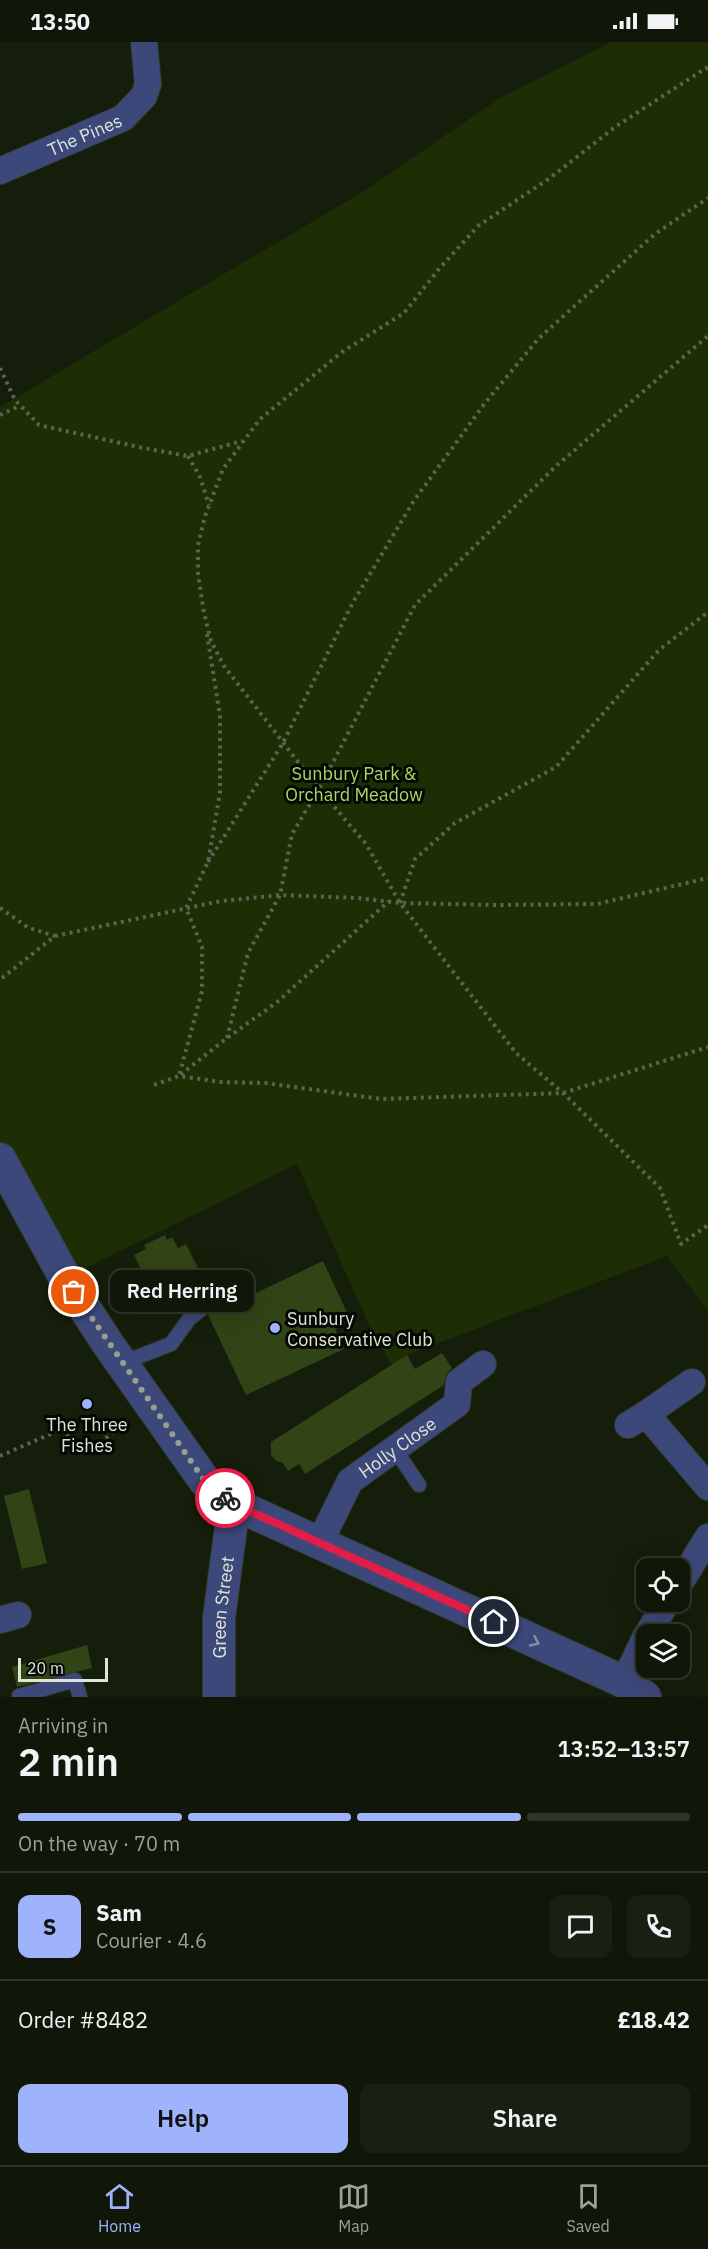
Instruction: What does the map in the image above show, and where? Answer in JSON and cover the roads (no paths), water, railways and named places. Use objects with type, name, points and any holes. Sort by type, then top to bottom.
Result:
[{"type":"street","name":"The Pines","points":[[0,171],[123,118],[144,96],[148,84],[144,42]]},
{"type":"street","points":[[5,1180],[65,1278],[204,1480],[234,1504],[635,1690]]},
{"type":"street","name":"Holly Close","points":[[320,1542],[350,1481],[457,1404],[459,1382],[483,1364]]},
{"type":"street","points":[[692,1382],[637,1420],[708,1487]]},
{"type":"street","name":"Green Street","points":[[219,1697],[219,1618],[234,1504]]},
{"type":"street","points":[[690,1566],[708,1537]]},
{"type":"lane","points":[[122,1363],[171,1344],[189,1319],[220,1294]]},
{"type":"lane","points":[[394,1448],[419,1485]]},
{"type":"lane","points":[[19,1696],[75,1680],[80,1697]]},
{"type":"place","name":"Red Herring","points":[[74,1292]]},
{"type":"place","name":"Sunbury Conservative Club","points":[[275,1328]]},
{"type":"place","name":"The Three Fishes","points":[[87,1404]]},
{"type":"park label","name":"Sunbury Park & Orchard Meadow","points":[[354,783]]}]
